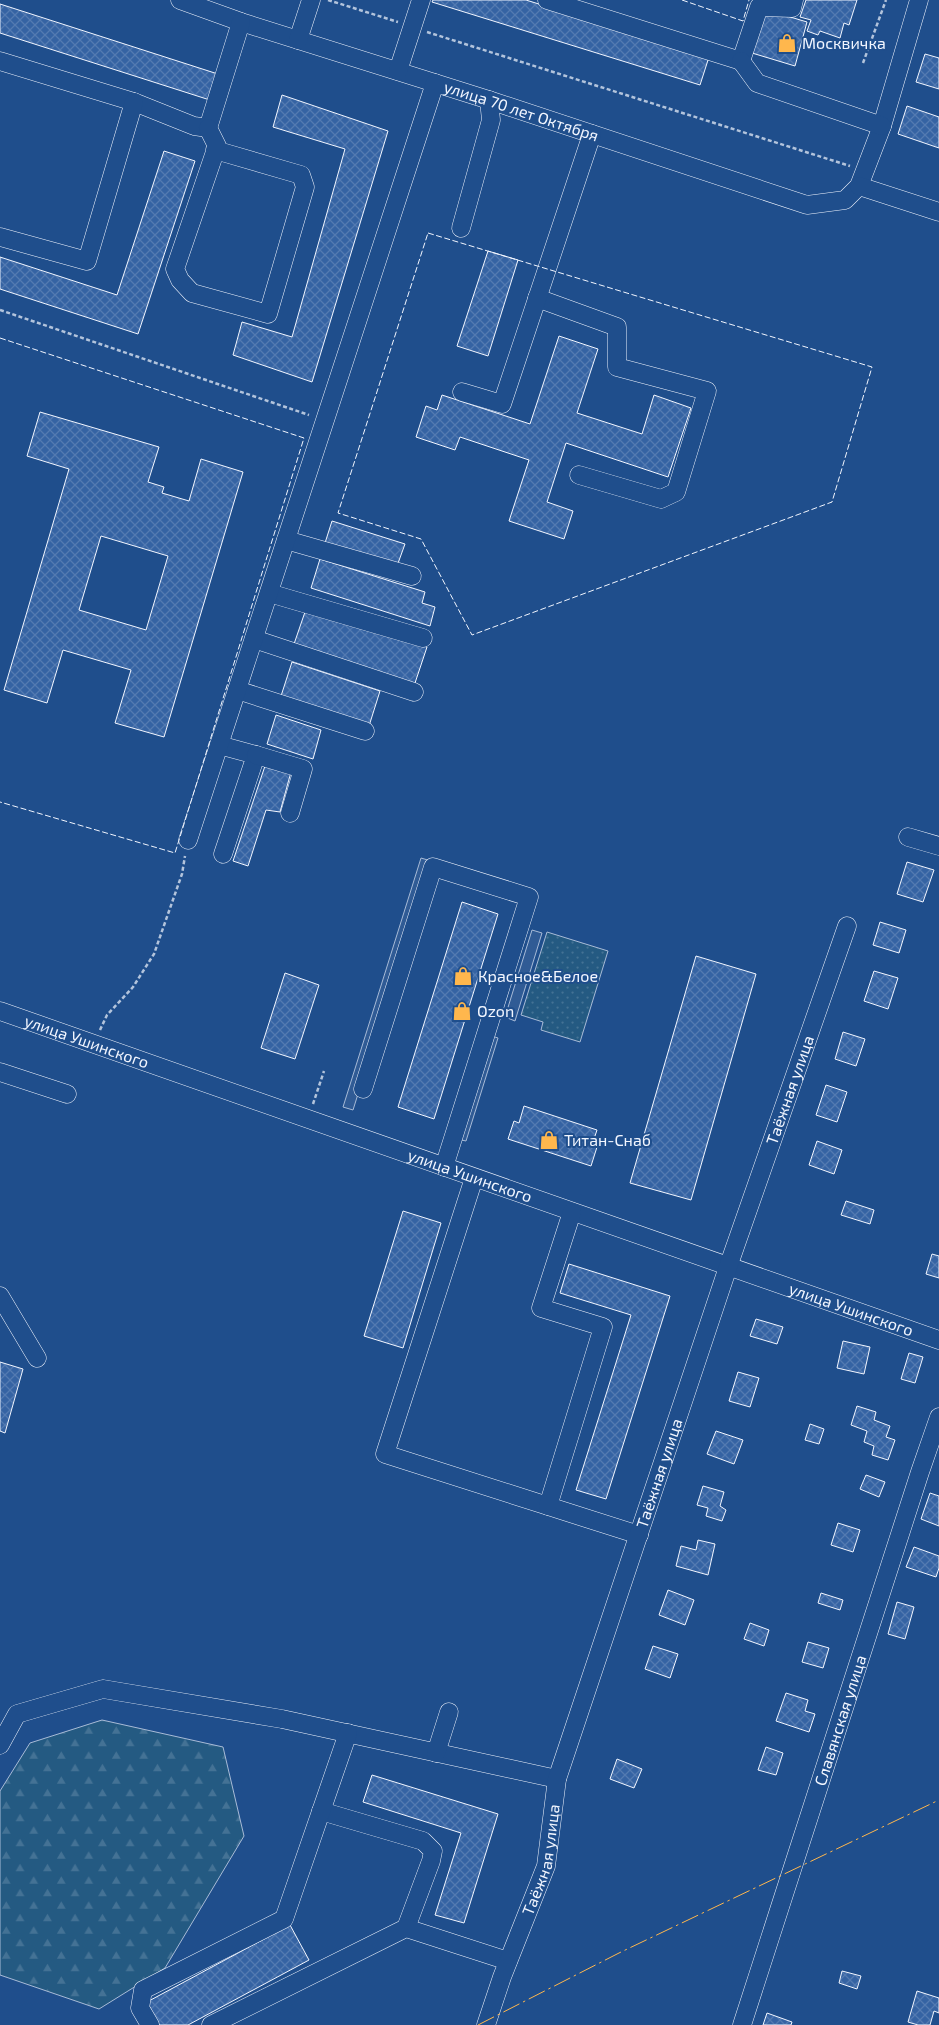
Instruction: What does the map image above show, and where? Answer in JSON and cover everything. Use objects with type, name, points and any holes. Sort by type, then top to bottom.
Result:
[{"type":"street","name":"улица 70 лет Октября","points":[[180,0],[199,3],[241,22],[489,100],[806,205],[845,200],[861,178]]},
{"type":"street","points":[[298,40],[312,0]]},
{"type":"street","points":[[398,71],[421,0]]},
{"type":"street","points":[[547,0],[741,61],[757,83],[882,126]]},
{"type":"street","points":[[741,61],[760,7],[765,4],[792,8],[794,0]]},
{"type":"street","points":[[919,0],[882,126],[861,178],[939,212]]},
{"type":"street","points":[[215,150],[300,175],[304,188],[268,314],[192,293],[180,280],[175,269],[215,150],[217,146],[208,128],[241,22]]},
{"type":"street","points":[[0,61],[134,102],[194,126],[208,128]]},
{"type":"street","points":[[188,840],[435,83]]},
{"type":"street","points":[[460,228],[491,120],[489,100]]},
{"type":"street","points":[[0,236],[87,261],[134,102]]},
{"type":"street","points":[[462,392],[502,404],[592,134]]},
{"type":"street","points":[[538,298],[617,327],[617,367],[707,391],[676,492],[661,500],[579,475]]},
{"type":"street","points":[[286,540],[412,576]]},
{"type":"street","points":[[269,594],[423,638]]},
{"type":"street","points":[[254,639],[414,692]]},
{"type":"street","points":[[237,690],[366,731]]},
{"type":"street","points":[[219,745],[303,769],[290,813]]},
{"type":"street","points":[[222,854],[256,756]]},
{"type":"street","points":[[908,837],[939,846]]},
{"type":"street","points":[[363,1089],[433,867],[529,897],[444,1167]]},
{"type":"street","name":"Таёжная улица","points":[[486,2025],[508,1961],[546,1866],[557,1779],[728,1267],[847,926]]},
{"type":"street","name":"улица Ушинского","points":[[0,1011],[939,1340]]},
{"type":"street","points":[[0,1072],[66,1094]]},
{"type":"street","points":[[474,1178],[385,1454],[639,1535]]},
{"type":"street","points":[[548,1506],[603,1327],[542,1308],[572,1212]]},
{"type":"street","points":[[0,1296],[37,1358]]},
{"type":"street","name":"Славянская улица","points":[[742,2025],[939,1417]]},
{"type":"street","points":[[0,1745],[17,1714],[103,1689],[282,1719],[557,1779]]},
{"type":"street","points":[[436,1753],[449,1712]]},
{"type":"street","points":[[150,2025],[140,2008],[143,1990],[284,1919],[348,1733]]},
{"type":"street","points":[[211,2025],[406,1928],[431,1861],[432,1852],[423,1841],[321,1811]]},
{"type":"street","points":[[406,1928],[508,1961]]},
{"type":"path","points":[[328,0],[861,178]]},
{"type":"path","points":[[863,63],[886,0]]},
{"type":"path","points":[[0,310],[325,420]]},
{"type":"path","points":[[94,1045],[107,1015],[133,987],[154,954],[182,874],[188,840]]},
{"type":"path","points":[[308,1119],[324,1071]]},
{"type":"green space","points":[[547,932],[608,951],[580,1042],[541,1030],[543,1022],[521,1015]]},
{"type":"green space","points":[[102,1720],[223,1747],[244,1836],[165,1968],[99,2009],[0,1975],[0,1791],[30,1743]]},
{"type":"shaded area","points":[[421,858],[431,861],[353,1110],[343,1107]]},
{"type":"shaded area","points":[[532,930],[542,933],[515,1021],[505,1017]]},
{"type":"shaded area","points":[[489,1035],[498,1038],[466,1141],[457,1139]]},
{"type":"building","points":[[433,0],[526,0],[709,57],[700,85],[432,2]]},
{"type":"building","points":[[806,0],[857,0],[849,25],[844,23],[840,38],[820,31],[818,35],[807,31],[811,20],[800,17]]},
{"type":"building","points":[[0,4],[221,75],[213,101],[0,33]]},
{"type":"building","points":[[767,10],[807,22],[795,66],[752,53]]},
{"type":"building","points":[[925,54],[939,58],[939,89],[916,82]]},
{"type":"building","points":[[282,95],[388,131],[312,382],[233,355],[242,322],[292,337],[345,149],[273,127]]},
{"type":"building","points":[[907,106],[939,117],[939,148],[898,134]]},
{"type":"building","points":[[164,151],[195,161],[138,334],[0,289],[0,257],[117,295]]},
{"type":"building","points":[[488,251],[518,260],[488,356],[457,346]]},
{"type":"building","points":[[559,336],[598,349],[577,413],[642,434],[654,395],[691,408],[668,477],[566,443],[547,502],[573,511],[564,539],[509,521],[529,460],[460,437],[455,450],[416,437],[426,406],[437,410],[442,395],[530,424]]},
{"type":"building","points":[[40,412],[159,447],[148,482],[164,487],[162,493],[189,501],[201,459],[243,472],[164,737],[115,723],[131,670],[63,650],[47,703],[4,690],[69,469],[27,456]],"holes":[[[101,536],[168,556],[146,630],[79,610]]]},
{"type":"building","points":[[332,521],[405,544],[397,566],[325,543]]},
{"type":"building","points":[[320,559],[425,592],[422,603],[435,607],[430,626],[311,588]]},
{"type":"building","points":[[306,609],[427,647],[414,686],[293,647]]},
{"type":"building","points":[[292,662],[380,691],[369,726],[281,696]]},
{"type":"building","points":[[276,715],[321,730],[313,759],[267,744]]},
{"type":"building","points":[[266,763],[291,772],[280,812],[266,810],[248,866],[233,861]]},
{"type":"building","points":[[907,862],[934,870],[923,902],[897,894]]},
{"type":"building","points":[[462,902],[498,914],[434,1119],[398,1107]]},
{"type":"building","points":[[880,922],[906,930],[899,953],[873,945]]},
{"type":"building","points":[[696,956],[756,974],[691,1200],[630,1183]]},
{"type":"building","points":[[874,971],[898,978],[888,1009],[864,1001]]},
{"type":"building","points":[[285,973],[319,985],[295,1059],[261,1048]]},
{"type":"building","points":[[843,1032],[865,1039],[856,1066],[835,1059]]},
{"type":"building","points":[[826,1085],[847,1092],[837,1122],[816,1115]]},
{"type":"building","points":[[524,1106],[597,1130],[592,1145],[597,1147],[591,1166],[508,1139],[514,1121],[519,1123]]},
{"type":"building","points":[[817,1141],[842,1150],[834,1174],[809,1165]]},
{"type":"building","points":[[846,1201],[874,1210],[870,1224],[841,1215]]},
{"type":"building","points":[[403,1211],[441,1223],[403,1348],[364,1336]]},
{"type":"building","points":[[932,1254],[939,1256],[939,1278],[926,1274]]},
{"type":"building","points":[[569,1264],[670,1296],[606,1499],[576,1490],[631,1315],[560,1293]]},
{"type":"building","points":[[756,1319],[783,1327],[777,1344],[750,1336]]},
{"type":"building","points":[[843,1341],[870,1347],[864,1374],[837,1368]]},
{"type":"building","points":[[909,1353],[923,1357],[915,1383],[901,1379]]},
{"type":"building","points":[[0,1362],[23,1369],[5,1433],[0,1431]]},
{"type":"building","points":[[738,1372],[759,1378],[750,1407],[729,1401]]},
{"type":"building","points":[[857,1406],[876,1412],[874,1420],[890,1426],[886,1437],[895,1440],[888,1460],[872,1455],[874,1446],[864,1442],[867,1431],[851,1425]]},
{"type":"building","points":[[810,1424],[824,1429],[819,1444],[805,1440]]},
{"type":"building","points":[[716,1431],[743,1440],[734,1464],[707,1454]]},
{"type":"building","points":[[866,1475],[885,1482],[879,1497],[860,1489]]},
{"type":"building","points":[[703,1486],[724,1492],[720,1506],[726,1510],[722,1521],[706,1516],[708,1508],[697,1505]]},
{"type":"building","points":[[930,1493],[939,1496],[939,1526],[921,1519]]},
{"type":"building","points":[[838,1523],[860,1530],[853,1552],[831,1545]]},
{"type":"building","points":[[698,1540],[715,1544],[708,1575],[676,1566],[681,1546],[696,1550]]},
{"type":"building","points":[[914,1547],[939,1556],[939,1568],[936,1577],[906,1567]]},
{"type":"building","points":[[668,1590],[694,1600],[685,1625],[659,1615]]},
{"type":"building","points":[[821,1593],[843,1600],[840,1610],[818,1603]]},
{"type":"building","points":[[897,1602],[914,1607],[905,1639],[888,1634]]},
{"type":"building","points":[[750,1623],[769,1630],[764,1646],[744,1639]]},
{"type":"building","points":[[808,1642],[829,1648],[823,1668],[802,1662]]},
{"type":"building","points":[[653,1646],[678,1654],[670,1678],[645,1669]]},
{"type":"building","points":[[786,1693],[808,1700],[805,1711],[815,1714],[809,1732],[776,1721]]},
{"type":"building","points":[[766,1747],[783,1753],[776,1775],[758,1770]]},
{"type":"building","points":[[617,1759],[642,1769],[634,1788],[610,1779]]},
{"type":"building","points":[[372,1775],[498,1814],[464,1923],[435,1915],[461,1833],[363,1802]]},
{"type":"building","points":[[290,1925],[309,1960],[188,2025],[159,2025],[147,2002]]},
{"type":"building","points":[[842,1971],[861,1976],[857,1989],[839,1983]]},
{"type":"building","points":[[917,1991],[939,1998],[939,2013],[934,2011],[930,2025],[918,2025],[908,2022]]},
{"type":"building","points":[[767,2013],[792,2022],[791,2025],[763,2025]]},
{"type":"fence","points":[[682,0],[743,21],[749,0]]},
{"type":"fence","points":[[428,233],[872,367],[832,502],[472,635],[421,539],[338,513],[428,233]]},
{"type":"fence","points":[[0,338],[304,438],[175,853],[0,802]]},
{"type":"power","points":[[478,2025],[619,1953],[939,1800]]},
{"type":"place","name":"Москвичка","points":[[787,43]]},
{"type":"place","name":"Красное&Белое","points":[[463,976]]},
{"type":"place","name":"Ozon","points":[[462,1011]]},
{"type":"place","name":"Титан-Снаб","points":[[549,1140]]}]
